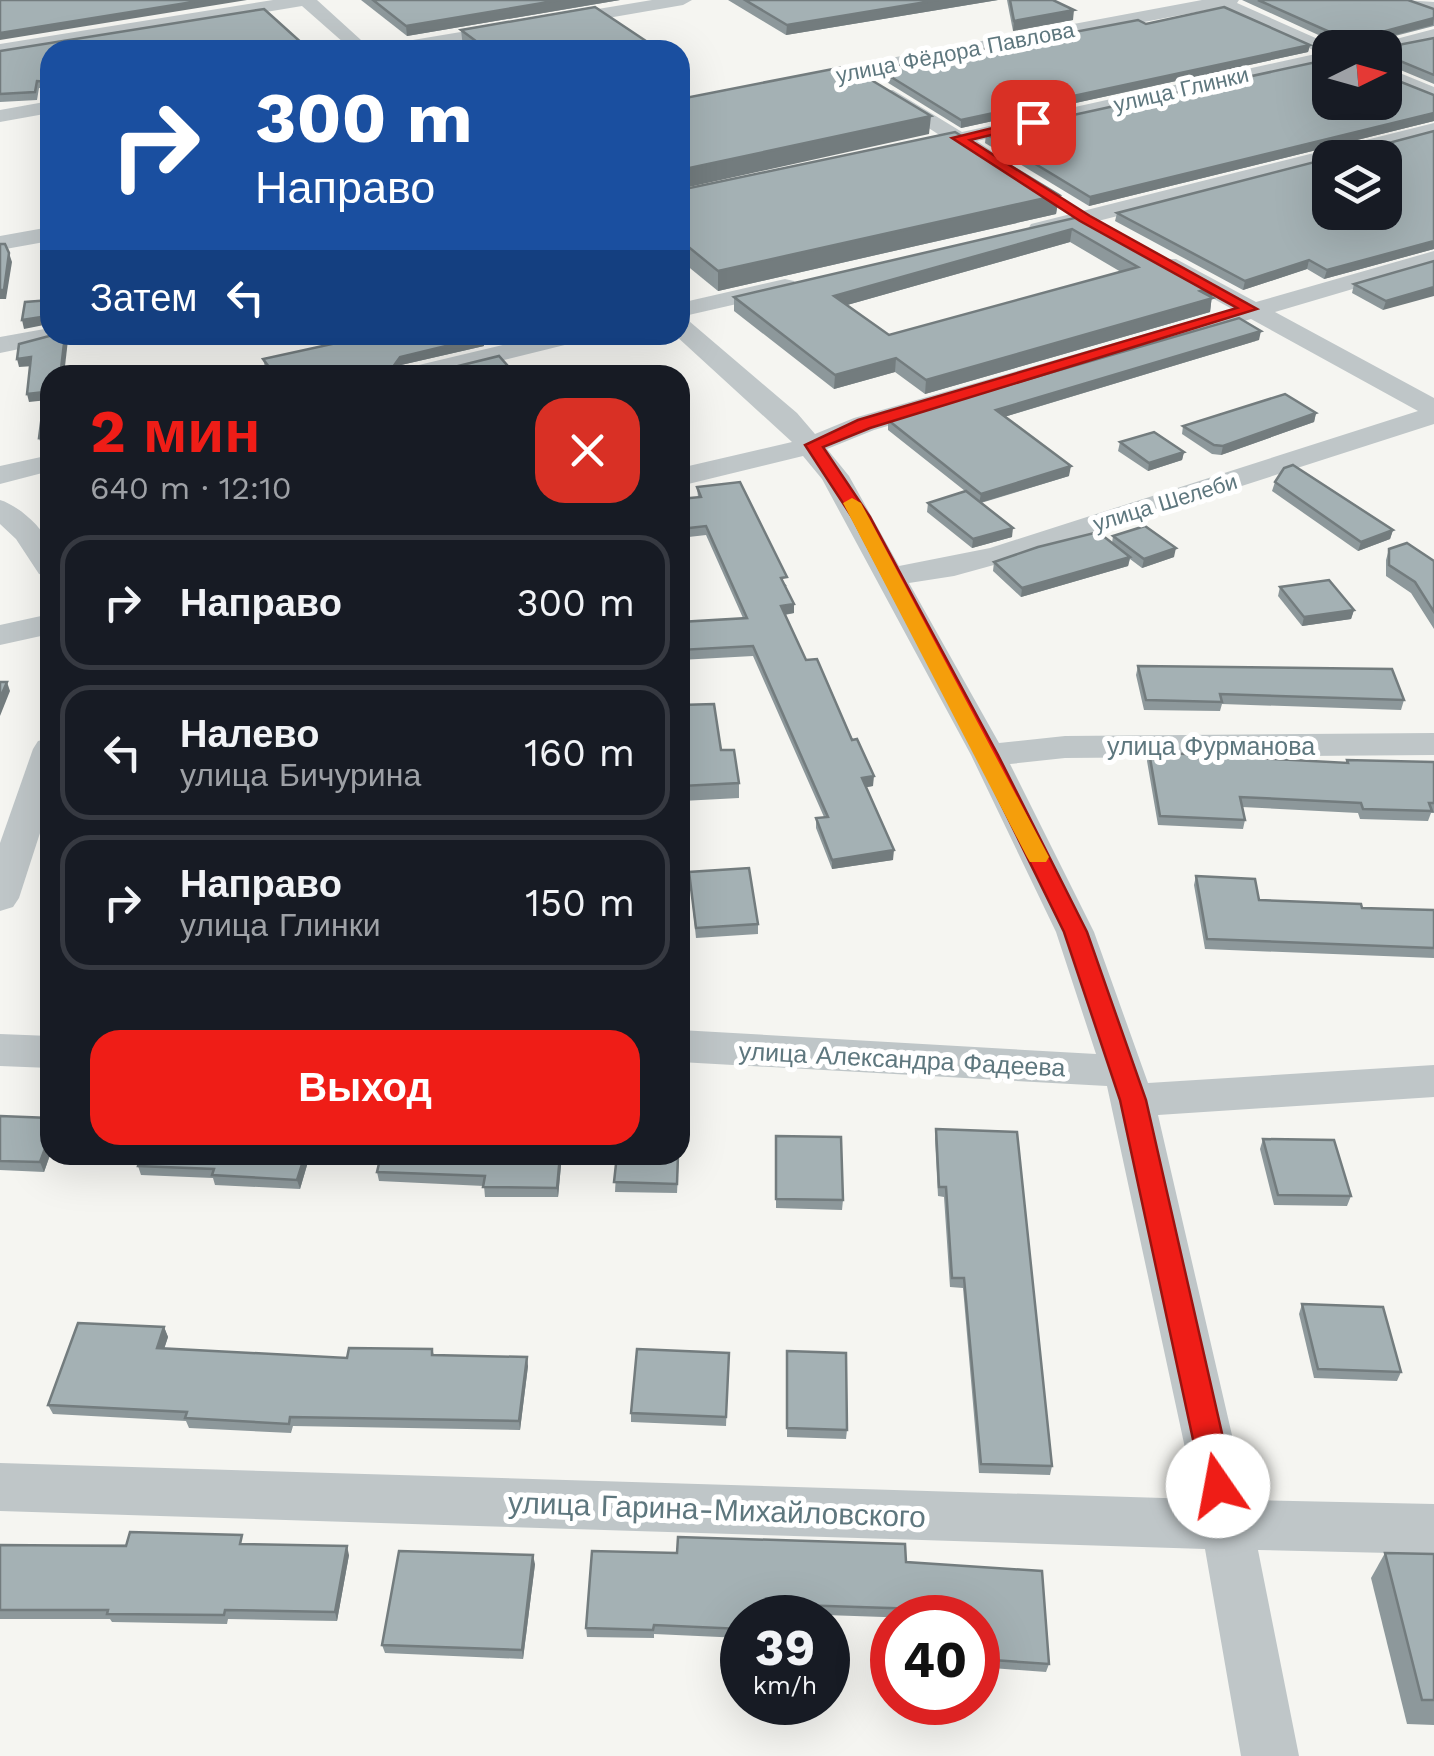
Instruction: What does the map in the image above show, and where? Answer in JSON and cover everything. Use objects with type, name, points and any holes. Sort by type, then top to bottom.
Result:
[{"type":"street","points":[[61,40],[306,0],[352,40]]},
{"type":"street","points":[[448,40],[682,0]]},
{"type":"street","points":[[1413,0],[1434,8]]},
{"type":"street","points":[[1222,1],[1312,44]]},
{"type":"street","name":"улица Фёдора Павлова","points":[[793,82],[1222,1]]},
{"type":"street","points":[[1402,42],[1434,35]]},
{"type":"street","points":[[0,50],[40,43]]},
{"type":"street","name":"улица Глинки","points":[[922,146],[1312,57]]},
{"type":"street","points":[[850,72],[1006,168]]},
{"type":"street","points":[[1402,81],[1434,94]]},
{"type":"street","points":[[0,116],[40,109]]},
{"type":"street","points":[[1010,235],[1434,129]]},
{"type":"street","points":[[1053,198],[1118,236]]},
{"type":"street","points":[[0,243],[40,236]]},
{"type":"street","points":[[1151,255],[1434,412]]},
{"type":"street","points":[[690,475],[813,445],[864,424],[1434,258]]},
{"type":"street","points":[[690,308],[805,282]]},
{"type":"street","points":[[690,335],[813,445],[861,517],[988,755],[1076,932],[1128,1086],[1227,1525],[1270,1756]]},
{"type":"street","points":[[0,345],[40,338]]},
{"type":"street","points":[[452,365],[535,345]]},
{"type":"street","name":"улица Шелеби","points":[[892,576],[1000,554],[1434,412]]},
{"type":"street","points":[[0,475],[40,465]]},
{"type":"street","points":[[0,509],[27,533],[40,553]]},
{"type":"street","points":[[0,635],[40,626]]},
{"type":"street","name":"улица Фурманова","points":[[988,755],[1065,747],[1434,744]]},
{"type":"street","points":[[0,898],[40,779]]},
{"type":"street","name":"улица Александра Фадеева","points":[[690,1047],[1128,1086],[1434,1082]]},
{"type":"street","points":[[0,1050],[40,1052]]},
{"type":"street","name":"улица Гарина-Михайловского","points":[[0,1487],[1434,1529]]},
{"type":"building","points":[[0,0],[205,0],[0,33]]},
{"type":"building","points":[[373,0],[560,0],[406,26]]},
{"type":"building","points":[[745,0],[938,0],[787,25]]},
{"type":"building","points":[[1010,0],[1053,0],[1074,10],[1014,21]]},
{"type":"building","points":[[1258,0],[1408,0],[1434,9],[1434,18],[1389,30],[1325,30]]},
{"type":"building","points":[[595,7],[644,40],[474,40],[461,30]]},
{"type":"building","points":[[1224,7],[1310,45],[961,120],[878,69],[1138,20],[1146,24]]},
{"type":"building","points":[[264,9],[298,40],[69,40]]},
{"type":"building","points":[[1434,38],[1434,75],[1402,62],[1402,44]]},
{"type":"building","points":[[40,45],[40,81],[35,92],[0,94],[0,51]]},
{"type":"building","points":[[1312,63],[1312,120],[1402,120],[1402,82],[1434,95],[1434,113],[1090,197],[986,134]]},
{"type":"building","points":[[848,66],[931,116],[690,168],[690,97]]},
{"type":"building","points":[[1434,131],[1434,241],[1327,270],[1309,260],[1245,281],[1117,213],[1312,163],[1312,230],[1402,230],[1400,140]]},
{"type":"building","points":[[955,132],[1059,195],[718,271],[690,248],[690,188]]},
{"type":"building","points":[[1083,216],[1213,287],[1200,291],[1213,298],[926,380],[896,358],[835,375],[734,297]],"holes":[[[1072,229],[1138,267],[889,335],[834,296]]]},
{"type":"building","points":[[0,244],[5,244],[9,253],[4,290],[0,290]]},
{"type":"building","points":[[1434,261],[1434,287],[1386,301],[1354,284]]},
{"type":"building","points":[[40,301],[40,317],[22,320],[25,302]]},
{"type":"building","points":[[1239,318],[1261,331],[996,410],[1071,466],[981,494],[888,420]]},
{"type":"building","points":[[40,338],[40,345],[64,345],[61,365],[40,365],[40,393],[27,394],[31,357],[17,359],[19,344]]},
{"type":"building","points":[[327,345],[450,345],[400,357],[394,365],[268,365],[263,359]]},
{"type":"building","points":[[499,356],[507,365],[462,365]]},
{"type":"building","points":[[1285,394],[1316,413],[1223,446],[1214,445],[1183,426]]},
{"type":"building","points":[[1154,432],[1184,452],[1149,463],[1120,442]]},
{"type":"building","points":[[1293,465],[1393,530],[1361,542],[1275,482],[1284,468]]},
{"type":"building","points":[[740,482],[787,577],[781,578],[794,604],[781,606],[806,660],[817,659],[852,740],[857,739],[874,776],[862,778],[894,850],[832,860],[816,818],[828,817],[753,646],[690,649],[690,621],[747,618],[706,526],[690,528],[690,498],[701,497],[697,487]]},
{"type":"building","points":[[966,491],[1013,528],[973,539],[928,503]]},
{"type":"building","points":[[1145,526],[1176,548],[1144,559],[1113,536]]},
{"type":"building","points":[[1098,532],[1130,557],[1022,588],[994,562],[1038,547]]},
{"type":"building","points":[[1407,543],[1434,561],[1434,612],[1415,582],[1389,565],[1389,549]]},
{"type":"building","points":[[1329,580],[1354,610],[1304,617],[1280,587]]},
{"type":"building","points":[[1138,666],[1392,669],[1404,700],[1220,694],[1222,702],[1146,700]]},
{"type":"building","points":[[714,704],[721,750],[734,750],[739,783],[690,786],[690,705]]},
{"type":"building","points":[[1149,752],[1348,763],[1347,760],[1434,762],[1434,803],[1429,803],[1432,811],[1363,809],[1361,803],[1240,797],[1245,820],[1160,816]]},
{"type":"building","points":[[749,868],[758,924],[696,928],[690,872]]},
{"type":"building","points":[[1196,876],[1255,879],[1259,900],[1434,910],[1434,948],[1207,939]]},
{"type":"building","points":[[0,1116],[40,1118],[40,1162],[0,1161]]},
{"type":"building","points":[[936,1129],[1017,1132],[1052,1466],[981,1464],[964,1278],[952,1278],[946,1187],[939,1187]]},
{"type":"building","points":[[776,1136],[841,1137],[843,1200],[776,1199]]},
{"type":"building","points":[[1263,1139],[1334,1140],[1351,1196],[1278,1195]]},
{"type":"building","points":[[302,1165],[297,1180],[212,1175],[214,1169],[138,1166]]},
{"type":"building","points":[[379,1165],[559,1165],[557,1188],[483,1187],[485,1176],[377,1172]]},
{"type":"building","points":[[616,1165],[678,1165],[677,1184],[614,1182]]},
{"type":"building","points":[[1302,1304],[1383,1307],[1401,1372],[1318,1369]]},
{"type":"building","points":[[78,1323],[164,1327],[157,1348],[347,1358],[349,1348],[432,1349],[432,1355],[527,1357],[519,1421],[290,1417],[289,1424],[185,1418],[187,1412],[48,1405]]},
{"type":"building","points":[[637,1349],[729,1353],[726,1417],[631,1413]]},
{"type":"building","points":[[787,1351],[846,1353],[847,1430],[787,1428]]},
{"type":"building","points":[[130,1532],[242,1535],[240,1544],[347,1546],[335,1612],[225,1610],[224,1615],[0,1610],[0,1545],[126,1546]]},
{"type":"building","points":[[678,1537],[905,1544],[906,1562],[1042,1571],[1049,1664],[1000,1661],[1000,1595],[870,1595],[870,1607],[850,1607],[850,1595],[720,1595],[720,1628],[586,1628],[592,1551],[677,1553]]},
{"type":"building","points":[[399,1551],[533,1555],[522,1650],[382,1645]]},
{"type":"building","points":[[1385,1553],[1434,1554],[1434,1700],[1422,1700]]},
{"type":"slow traffic","points":[[852,503],[988,755],[1038,857]]},
{"type":"route","points":[[1033,122],[959,138],[1085,218],[1250,309],[864,424],[813,445],[861,517],[988,755],[1076,932],[1133,1100],[1218,1486]]}]
